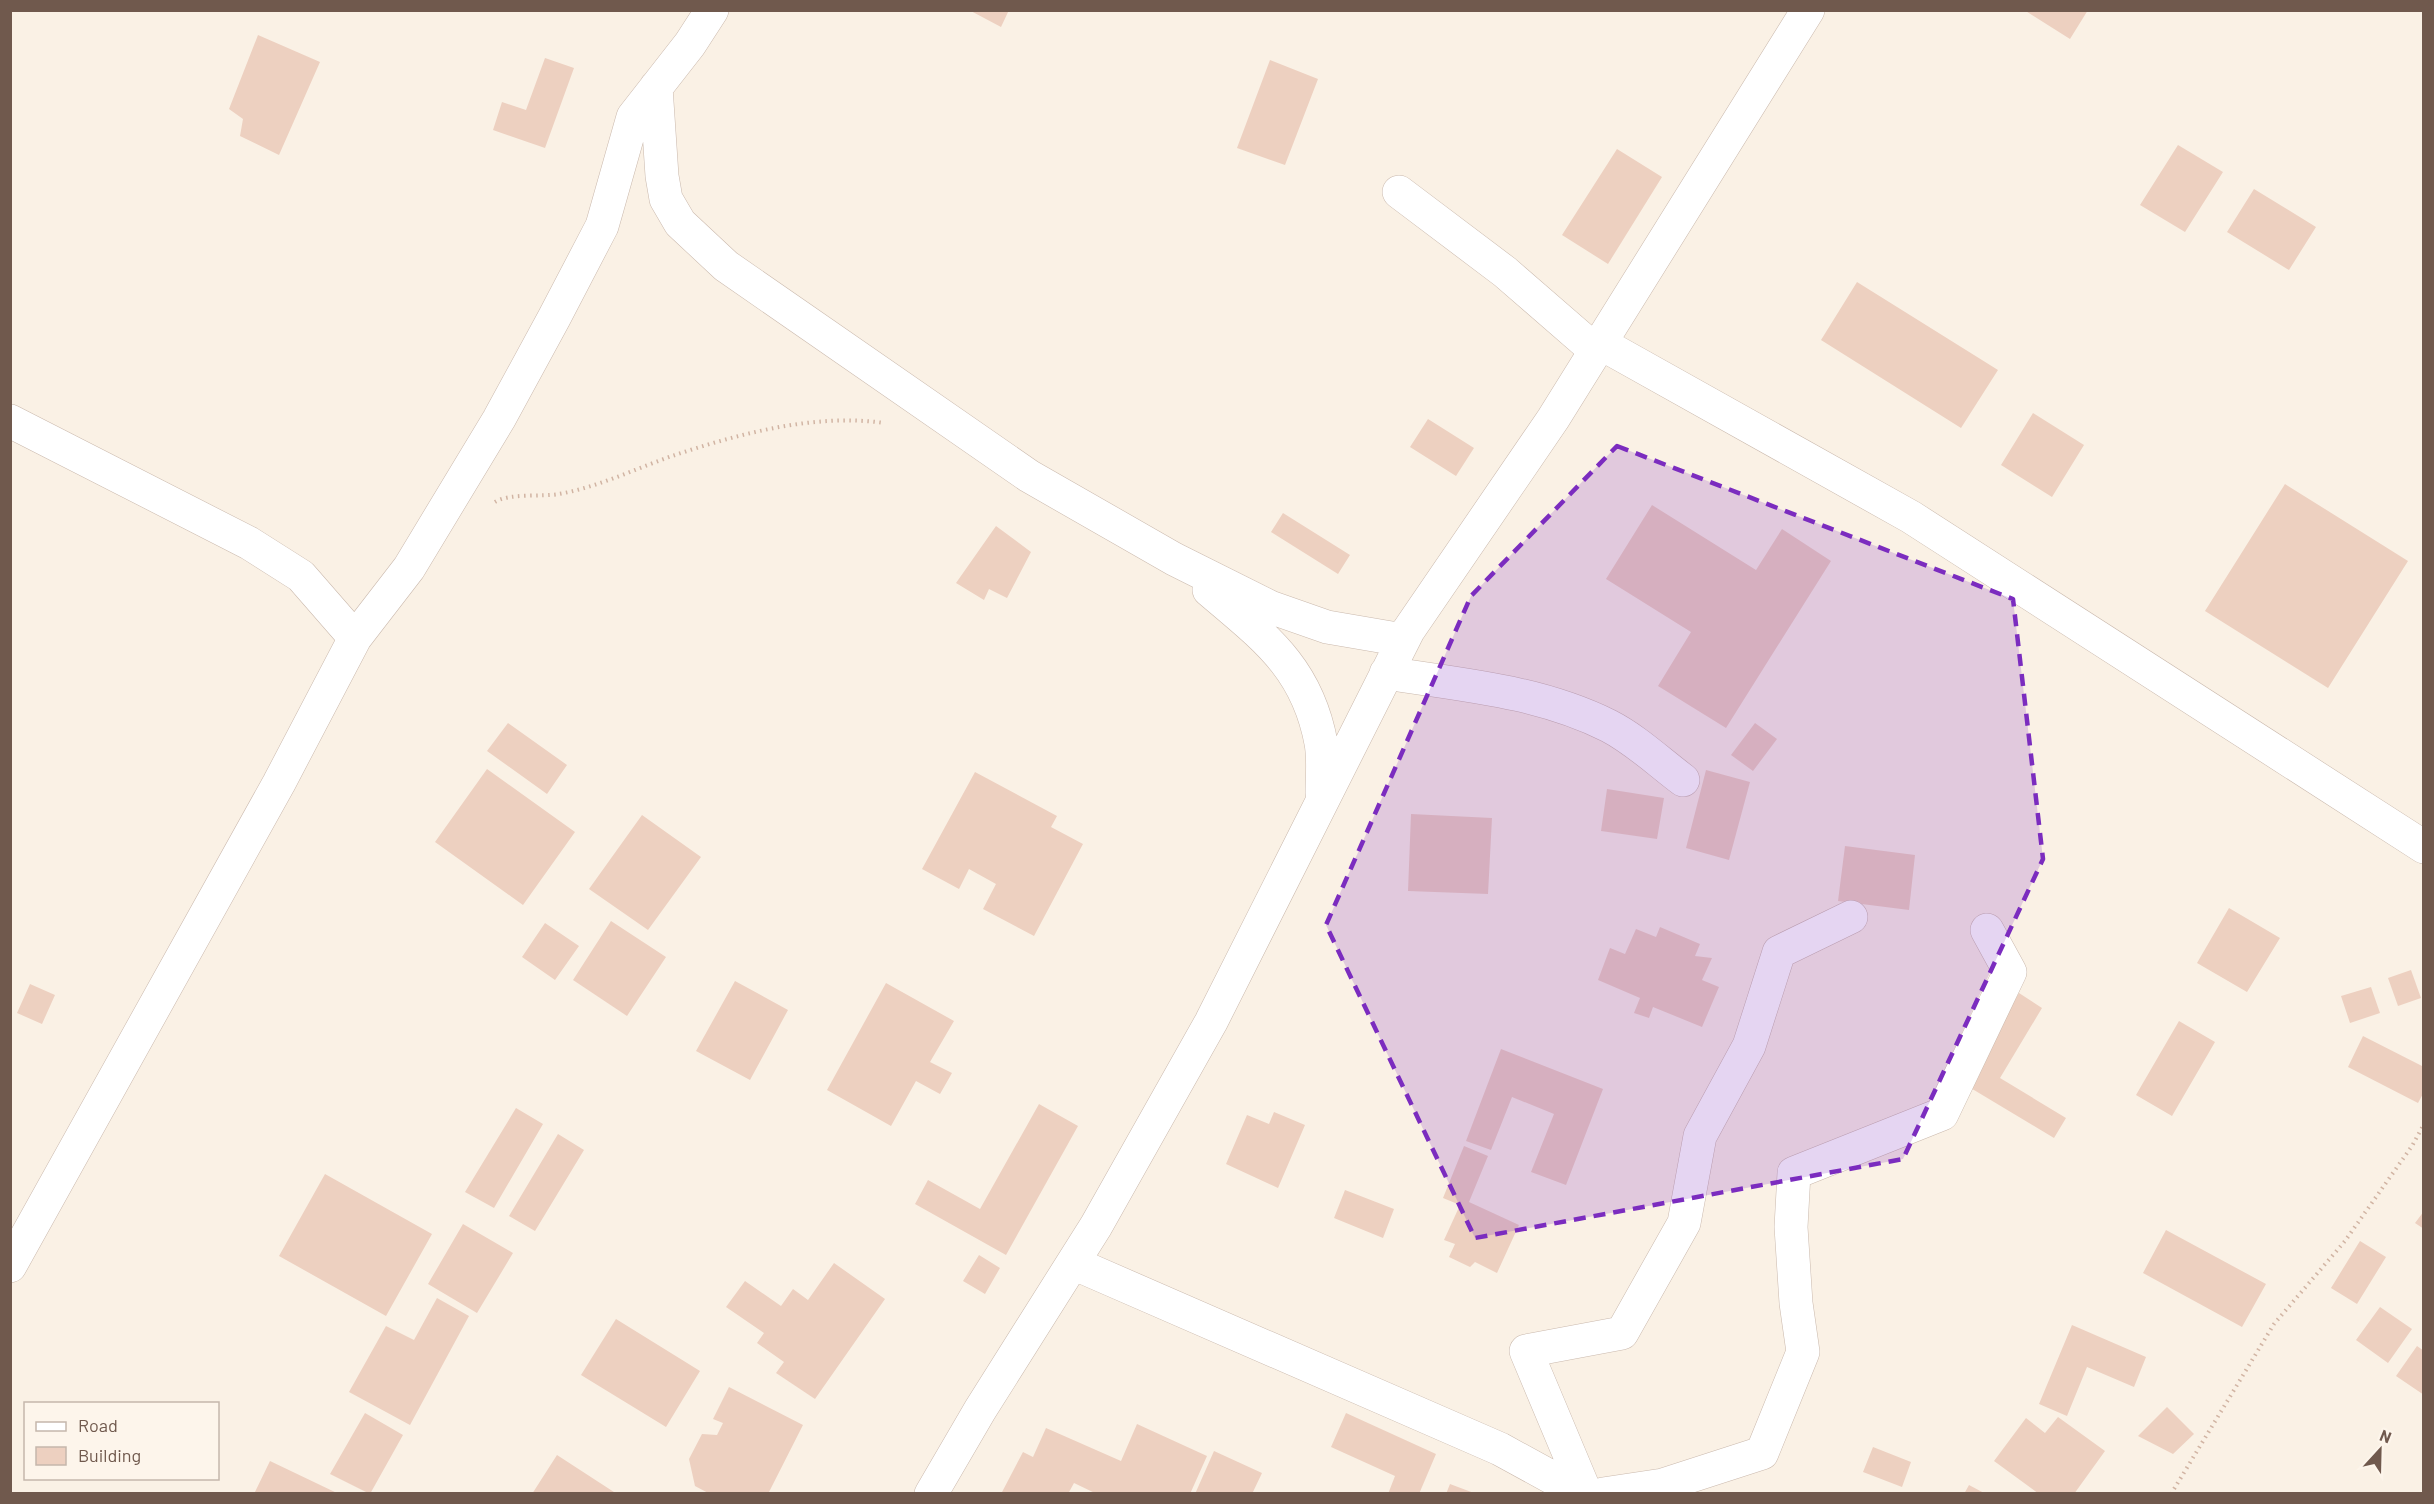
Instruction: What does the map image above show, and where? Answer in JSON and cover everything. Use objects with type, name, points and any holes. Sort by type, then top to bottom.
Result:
[{"type":"street","points":[[10,1266],[279,783],[355,638],[409,568],[499,419],[549,328],[602,226],[633,117],[712,10]]},
{"type":"street","points":[[931,1494],[980,1410],[1073,1263],[1211,1022],[1403,640],[1553,419],[1808,10]]},
{"type":"street","points":[[656,87],[662,176],[666,199],[680,223],[726,266],[1029,476],[1174,560],[1270,607],[1318,624],[1403,640]]},
{"type":"street","points":[[1399,192],[1505,272],[1598,347],[1911,517],[2424,847]]},
{"type":"street","points":[[10,421],[249,543],[301,576],[355,638]]},
{"type":"street","points":[[1174,560],[1265,638],[1289,664],[1301,683],[1314,715],[1322,745],[1323,799]]},
{"type":"street","points":[[1386,673],[1490,687],[1547,701],[1609,727],[1636,743],[1683,780]]},
{"type":"street","points":[[1584,1494],[1526,1351],[1622,1333],[1684,1223],[1700,1136],[1749,1046],[1779,952],[1851,917]]},
{"type":"street","points":[[1603,1494],[1663,1485],[1762,1454],[1803,1352],[1796,1303],[1791,1227],[1794,1173],[1942,1114],[2010,972],[1988,930]]},
{"type":"street","points":[[1073,1263],[1500,1449],[1584,1494]]},
{"type":"path","points":[[489,506],[498,500],[559,494],[674,456],[761,432],[828,421],[858,419],[891,424]]},
{"type":"path","points":[[2171,1494],[2274,1324],[2345,1241],[2412,1146],[2424,1124]]},
{"type":"highlighted area","points":[[1617,446],[2013,599],[2043,859],[1903,1159],[1475,1238],[1326,925],[1471,596]]},
{"type":"building","points":[[969,10],[1009,10],[1001,27]]},
{"type":"building","points":[[2024,10],[2088,10],[2070,39]]},
{"type":"building","points":[[258,35],[320,62],[279,155],[240,136],[243,119],[229,109]]},
{"type":"building","points":[[545,58],[574,68],[545,148],[493,130],[502,102],[526,110]]},
{"type":"building","points":[[1270,60],[1318,79],[1285,165],[1237,148]]},
{"type":"building","points":[[2178,145],[2223,172],[2185,232],[2140,205]]},
{"type":"building","points":[[1617,149],[1662,177],[1608,264],[1562,235]]},
{"type":"building","points":[[2254,189],[2316,227],[2289,270],[2227,232]]},
{"type":"building","points":[[1857,282],[1998,370],[1961,428],[1821,340]]},
{"type":"building","points":[[2033,413],[2084,445],[2052,497],[2001,465]]},
{"type":"building","points":[[1428,419],[1474,448],[1456,476],[1410,447]]},
{"type":"building","points":[[2285,484],[2408,561],[2328,688],[2205,611]]},
{"type":"building","points":[[1652,505],[1756,570],[1782,529],[1831,561],[1726,728],[1658,686],[1691,632],[1606,579]]},
{"type":"building","points":[[1283,513],[1350,555],[1338,574],[1271,532]]},
{"type":"building","points":[[996,526],[1031,552],[1007,598],[989,589],[984,600],[956,583]]},
{"type":"building","points":[[508,723],[567,765],[547,794],[487,751]]},
{"type":"building","points":[[1755,723],[1777,739],[1753,771],[1731,755]]},
{"type":"building","points":[[487,769],[575,832],[523,905],[435,842]]},
{"type":"building","points":[[1706,770],[1750,782],[1729,860],[1686,848]]},
{"type":"building","points":[[975,772],[1057,816],[1051,827],[1083,844],[1034,936],[983,909],[996,884],[969,869],[959,889],[922,869]]},
{"type":"building","points":[[1607,789],[1664,798],[1657,839],[1601,831]]},
{"type":"building","points":[[1411,814],[1492,818],[1488,894],[1408,891]]},
{"type":"building","points":[[642,815],[701,857],[648,930],[589,889]]},
{"type":"building","points":[[1845,846],[1915,855],[1909,910],[1838,901]]},
{"type":"building","points":[[2229,908],[2280,938],[2247,992],[2197,963]]},
{"type":"building","points":[[611,921],[666,957],[627,1016],[573,980]]},
{"type":"building","points":[[545,923],[579,946],[555,980],[522,957]]},
{"type":"building","points":[[1660,927],[1700,944],[1695,956],[1712,958],[1702,980],[1719,987],[1702,1027],[1653,1007],[1649,1018],[1634,1013],[1640,998],[1598,980],[1610,948],[1625,954],[1636,929],[1656,937]]},
{"type":"building","points":[[2411,970],[2421,998],[2398,1006],[2388,978]]},
{"type":"building","points":[[735,981],[788,1010],[750,1080],[696,1051]]},
{"type":"building","points":[[886,983],[954,1021],[930,1062],[952,1073],[940,1094],[916,1081],[891,1126],[827,1090]]},
{"type":"building","points":[[30,984],[55,995],[42,1024],[17,1013]]},
{"type":"building","points":[[2371,987],[2380,1013],[2350,1023],[2341,996]]},
{"type":"building","points":[[2019,993],[2042,1008],[2000,1078],[2066,1118],[2054,1138],[1964,1084]]},
{"type":"building","points":[[2179,1021],[2215,1042],[2172,1116],[2136,1095]]},
{"type":"building","points":[[2363,1036],[2424,1067],[2424,1092],[2418,1103],[2348,1067]]},
{"type":"building","points":[[1501,1049],[1603,1089],[1566,1185],[1531,1172],[1554,1114],[1512,1097],[1491,1150],[1466,1141]]},
{"type":"building","points":[[1039,1104],[1078,1126],[1006,1255],[915,1204],[928,1180],[980,1209]]},
{"type":"building","points":[[516,1108],[543,1124],[494,1208],[465,1192]]},
{"type":"building","points":[[1274,1112],[1305,1125],[1278,1188],[1226,1164],[1247,1115],[1269,1124]]},
{"type":"building","points":[[558,1134],[584,1150],[535,1231],[509,1216]]},
{"type":"building","points":[[1464,1146],[1488,1156],[1469,1202],[1519,1225],[1497,1273],[1475,1262],[1470,1267],[1449,1257],[1455,1244],[1444,1240],[1460,1205],[1443,1198]]},
{"type":"building","points":[[325,1174],[432,1234],[386,1316],[279,1256]]},
{"type":"building","points":[[1345,1190],[1394,1209],[1383,1238],[1334,1218]]},
{"type":"building","points":[[2424,1211],[2424,1229],[2415,1223]]},
{"type":"building","points":[[463,1224],[513,1253],[477,1313],[428,1284]]},
{"type":"building","points":[[2166,1230],[2266,1284],[2242,1327],[2143,1273]]},
{"type":"building","points":[[2360,1241],[2386,1257],[2357,1304],[2331,1288]]},
{"type":"building","points":[[979,1255],[1000,1268],[985,1294],[963,1281]]},
{"type":"building","points":[[834,1263],[885,1299],[815,1399],[776,1373],[784,1362],[757,1343],[764,1333],[726,1307],[745,1281],[781,1306],[793,1289],[808,1300]]},
{"type":"building","points":[[437,1298],[469,1316],[410,1425],[349,1392],[386,1326],[414,1340]]},
{"type":"building","points":[[2380,1307],[2412,1329],[2388,1363],[2356,1340]]},
{"type":"building","points":[[616,1319],[700,1371],[666,1427],[581,1375]]},
{"type":"building","points":[[2072,1325],[2146,1357],[2134,1387],[2087,1367],[2067,1416],[2039,1404]]},
{"type":"building","points":[[2417,1346],[2424,1351],[2424,1395],[2396,1376]]},
{"type":"building","points":[[729,1387],[803,1425],[768,1494],[710,1494],[695,1486],[689,1459],[702,1434],[717,1435],[723,1423],[713,1419]]},
{"type":"building","points":[[2167,1407],[2194,1434],[2173,1454],[2138,1436]]},
{"type":"building","points":[[365,1413],[403,1435],[370,1494],[330,1474]]},
{"type":"building","points":[[1346,1413],[1436,1454],[1419,1494],[1388,1494],[1395,1476],[1331,1447]]},
{"type":"building","points":[[2058,1417],[2105,1451],[2074,1494],[2039,1494],[1994,1461],[2026,1418],[2045,1433]]},
{"type":"building","points":[[1137,1424],[1207,1456],[1190,1494],[1097,1494],[1074,1483],[1068,1494],[1001,1494],[1023,1452],[1033,1457],[1046,1428],[1121,1461]]},
{"type":"building","points":[[1873,1447],[1911,1462],[1902,1487],[1863,1472]]},
{"type":"building","points":[[1214,1451],[1262,1473],[1252,1494],[1195,1494]]},
{"type":"building","points":[[557,1455],[617,1494],[532,1494]]},
{"type":"building","points":[[270,1461],[339,1494],[254,1494]]},
{"type":"building","points":[[1450,1484],[1474,1493],[1474,1494],[1446,1494]]},
{"type":"building","points":[[1969,1485],[1986,1494],[1964,1494]]}]
